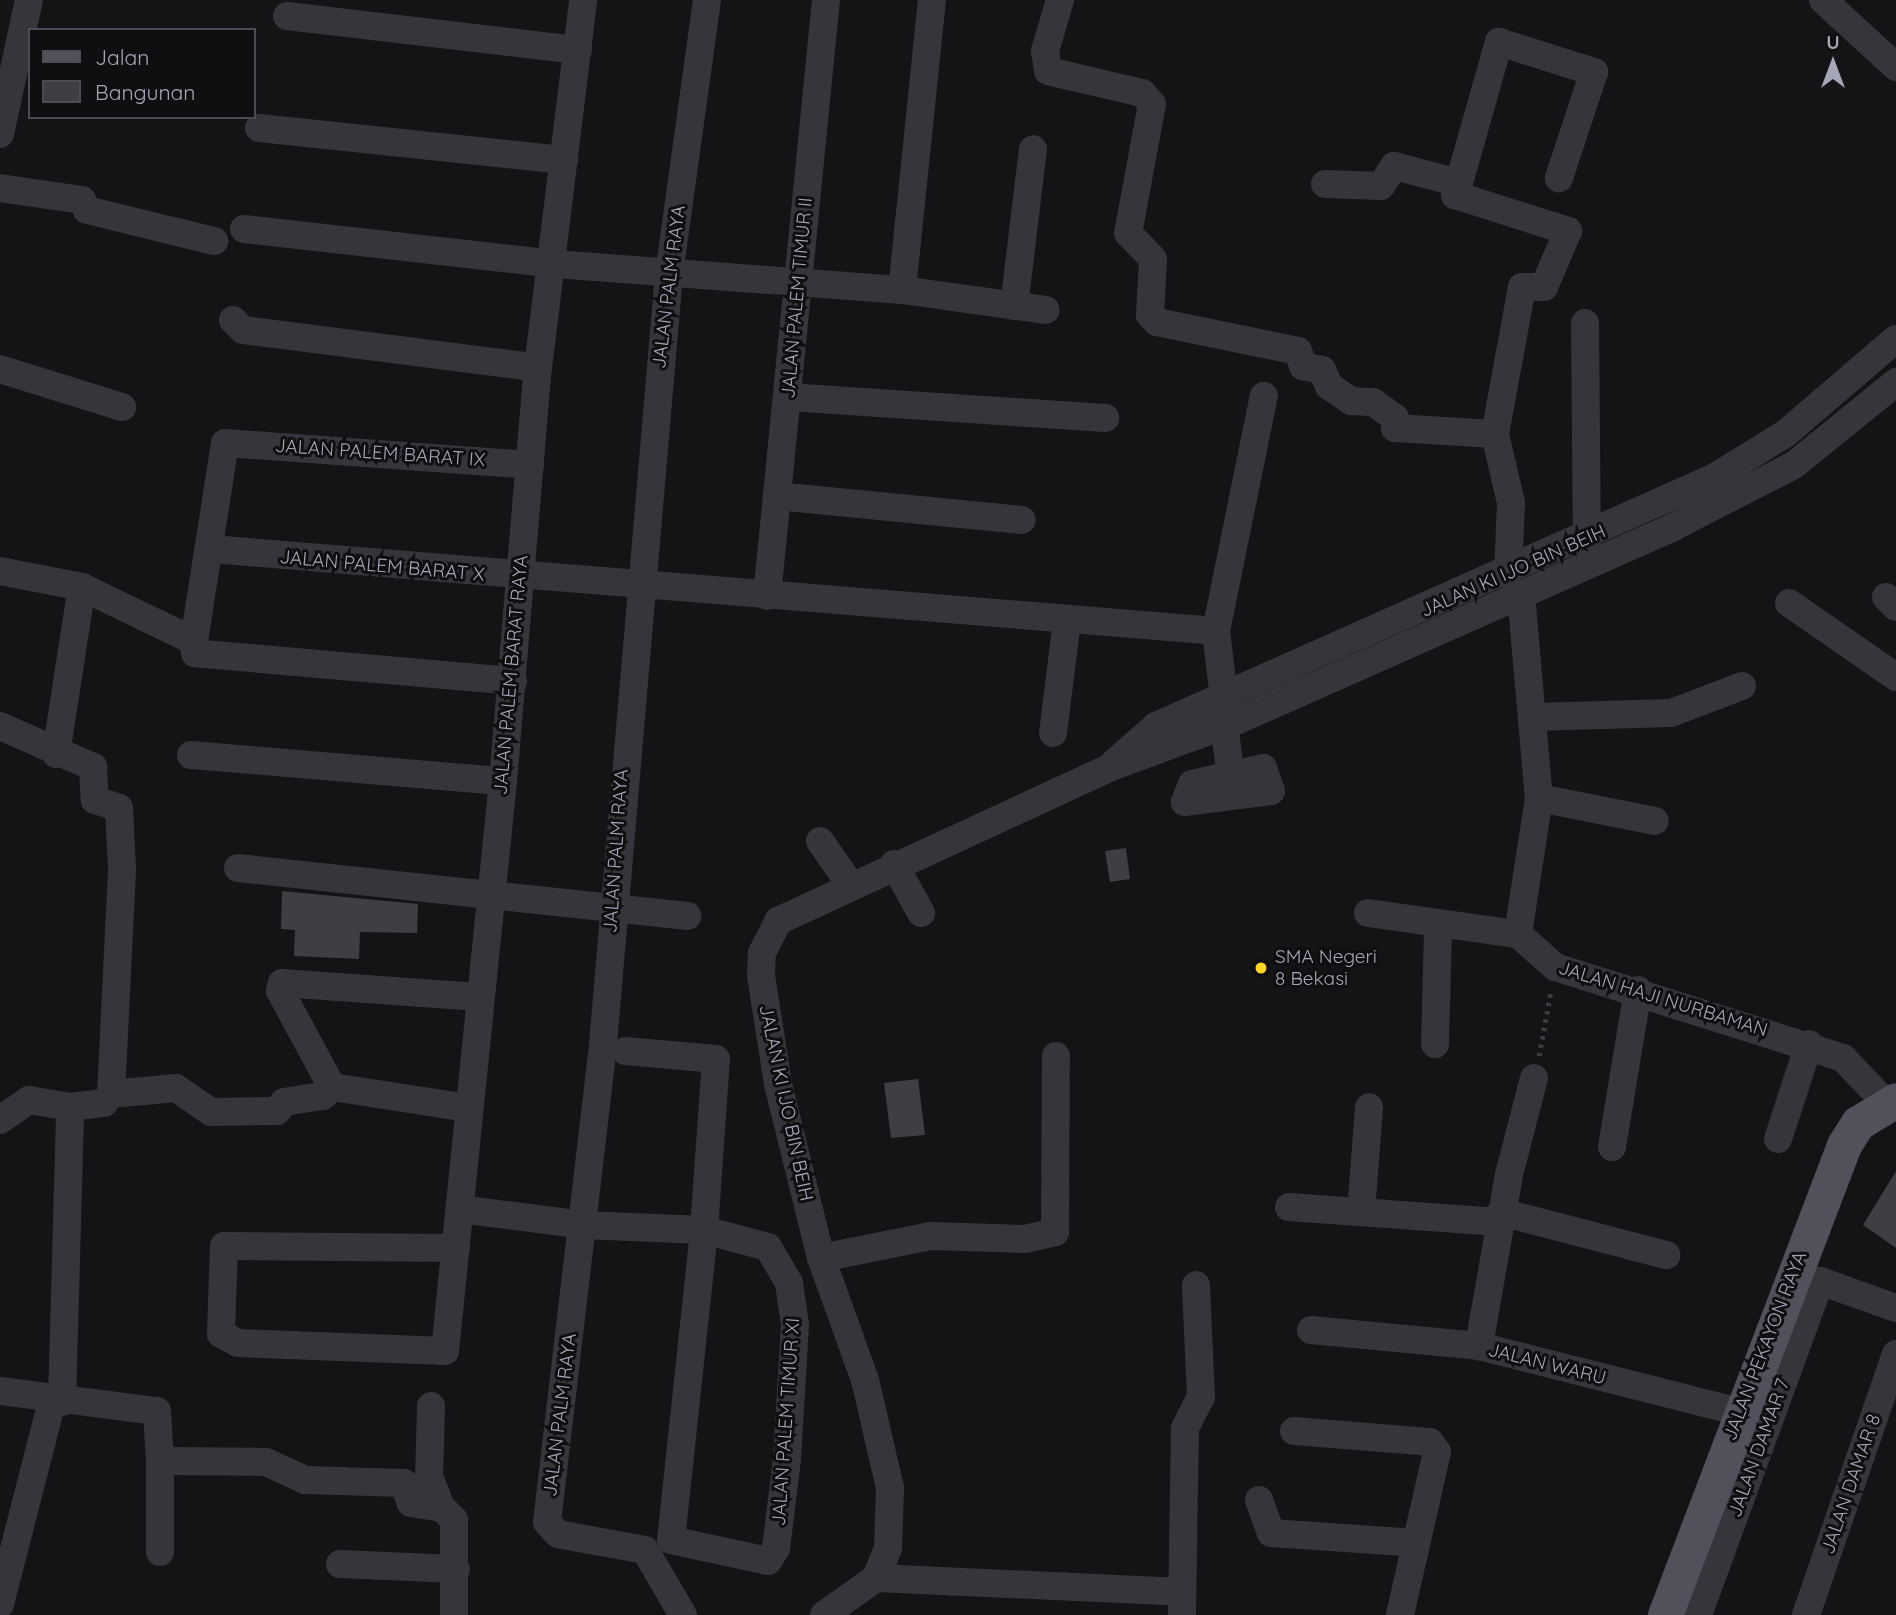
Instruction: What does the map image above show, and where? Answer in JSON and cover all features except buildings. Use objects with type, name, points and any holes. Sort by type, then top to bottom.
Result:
[{"type":"main road","name":"JALAN PEKAYON RAYA","points":[[1692,1609],[1739,1412],[1844,1145],[1858,1123],[1891,1101]]},
{"type":"street","name":"JALAN PALEM BARAT RAYA","points":[[456,1248],[225,1246],[220,1328],[238,1343],[445,1351],[456,1248],[460,1209],[467,1108],[480,998],[488,894],[513,681],[519,579],[538,368],[555,264],[583,0]]},
{"type":"street","name":"JALAN PALM RAYA","points":[[683,1615],[645,1550],[558,1534],[547,1522],[583,1225],[612,909],[637,588],[669,274],[707,0]]},
{"type":"street","name":"JALAN PALEM TIMUR II","points":[[767,596],[826,0]]},
{"type":"street","points":[[902,290],[932,0]]},
{"type":"street","points":[[1060,0],[1045,51],[1048,71],[1142,93],[1152,104],[1128,233],[1153,259],[1148,309],[1157,322],[1298,351],[1303,366],[1322,370],[1329,386],[1351,401],[1373,402],[1395,418],[1395,428],[1495,434]]},
{"type":"street","points":[[1823,0],[1896,67]]},
{"type":"street","points":[[1,127],[18,7]]},
{"type":"street","points":[[287,16],[578,50]]},
{"type":"street","points":[[1368,913],[1438,928],[1463,922],[1517,934],[1539,799],[1533,717],[1515,584],[1511,503],[1495,434],[1522,287],[1544,287],[1568,231],[1455,195],[1499,42],[1594,72],[1559,178]]},
{"type":"street","points":[[259,128],[564,160]]},
{"type":"street","points":[[1014,306],[1033,149]]},
{"type":"street","points":[[1325,184],[1381,186],[1394,166],[1459,183]]},
{"type":"street","points":[[0,188],[82,200],[87,210],[214,241]]},
{"type":"street","points":[[244,229],[555,264],[902,290],[1046,310]]},
{"type":"street","points":[[233,320],[243,330],[538,368]]},
{"type":"street","points":[[1585,323],[1586,553]]},
{"type":"street","name":"JALAN KI IJO BIN BEIH","points":[[1586,553],[1785,434],[1896,339]]},
{"type":"street","points":[[0,369],[122,407]]},
{"type":"street","name":"JALAN KI IJO BIN BEIH","points":[[1111,766],[1156,726],[1515,584],[1794,465],[1892,392]]},
{"type":"street","points":[[1224,698],[1216,631],[1264,396]]},
{"type":"street","points":[[788,397],[1105,418]]},
{"type":"street","name":"JALAN PALEM BARAT IX","points":[[211,549],[223,449],[229,442],[530,465]]},
{"type":"street","points":[[777,496],[1022,520]]},
{"type":"street","points":[[211,549],[194,641],[195,653],[513,681]]},
{"type":"street","name":"JALAN PALEM BARAT X","points":[[211,549],[519,579],[1216,631]]},
{"type":"street","points":[[0,571],[82,587],[194,641]]},
{"type":"street","name":"JALAN KI IJO BIN BEIH","points":[[876,1578],[888,1548],[890,1488],[865,1380],[821,1258],[776,1072],[762,953],[778,920],[850,884],[1111,766],[1224,726],[1515,584]]},
{"type":"street","points":[[56,754],[82,587]]},
{"type":"street","points":[[1789,603],[1896,677]]},
{"type":"street","points":[[1053,733],[1067,621]]},
{"type":"street","points":[[1533,717],[1671,713],[1742,686]]},
{"type":"street","points":[[0,726],[56,754],[93,767],[95,800],[118,808],[122,870],[111,1094],[104,1103],[70,1107],[29,1100],[0,1120]]},
{"type":"street","points":[[1224,726],[1231,775]]},
{"type":"street","points":[[191,755],[503,781]]},
{"type":"street","points":[[1539,799],[1655,821]]},
{"type":"street","points":[[820,841],[850,884]]},
{"type":"street","points":[[894,864],[921,913]]},
{"type":"street","points":[[238,868],[687,915]]},
{"type":"street","points":[[1436,1044],[1438,928]]},
{"type":"street","name":"JALAN HAJI NURBAMAN","points":[[1517,934],[1555,967],[1809,1044],[1843,1058],[1891,1101]]},
{"type":"street","points":[[332,1087],[279,990],[282,983],[480,998]]},
{"type":"street","points":[[1612,1147],[1638,990]]},
{"type":"street","points":[[1778,1139],[1809,1044]]},
{"type":"street","points":[[625,1051],[716,1059],[704,1230]]},
{"type":"street","points":[[821,1258],[931,1236],[1025,1239],[1055,1232],[1056,1056]]},
{"type":"street","name":"JALAN WARU","points":[[1534,1077],[1500,1217],[1479,1346],[1739,1412]]},
{"type":"street","points":[[111,1094],[176,1088],[211,1112],[236,1108],[244,1115],[277,1111],[284,1102],[323,1096],[332,1087]]},
{"type":"street","points":[[332,1087],[467,1108]]},
{"type":"street","points":[[0,1604],[57,1402],[70,1107]]},
{"type":"street","points":[[1361,1212],[1369,1107]]},
{"type":"street","points":[[1289,1207],[1500,1217],[1666,1255]]},
{"type":"street","name":"JALAN PALEM TIMUR XI","points":[[460,1209],[583,1225],[704,1230],[768,1247],[789,1283],[794,1325],[787,1459],[776,1548],[768,1561],[670,1540],[704,1230]]},
{"type":"street","name":"JALAN DAMAR 7","points":[[1692,1609],[1820,1281],[1896,1308]]},
{"type":"street","points":[[824,1615],[876,1578],[1182,1604],[1185,1428],[1201,1397],[1195,1285]]},
{"type":"street","points":[[1311,1330],[1479,1346]]},
{"type":"street","name":"JALAN DAMAR 8","points":[[1806,1615],[1896,1354]]},
{"type":"street","points":[[0,1391],[57,1402],[157,1411],[160,1552]]},
{"type":"street","points":[[431,1406],[429,1476],[440,1507],[454,1520],[454,1615]]},
{"type":"street","points":[[1294,1431],[1430,1443],[1437,1464],[1400,1615]]},
{"type":"street","points":[[160,1461],[266,1462],[314,1481],[399,1482],[411,1503],[440,1507]]},
{"type":"street","points":[[1259,1500],[1271,1533],[1416,1543]]},
{"type":"street","points":[[340,1564],[456,1570]]},
{"type":"path","points":[[1534,1077],[1555,967]]},
{"type":"place","name":"SMA Negeri 8 Bekasi","points":[[1261,968]]}]
